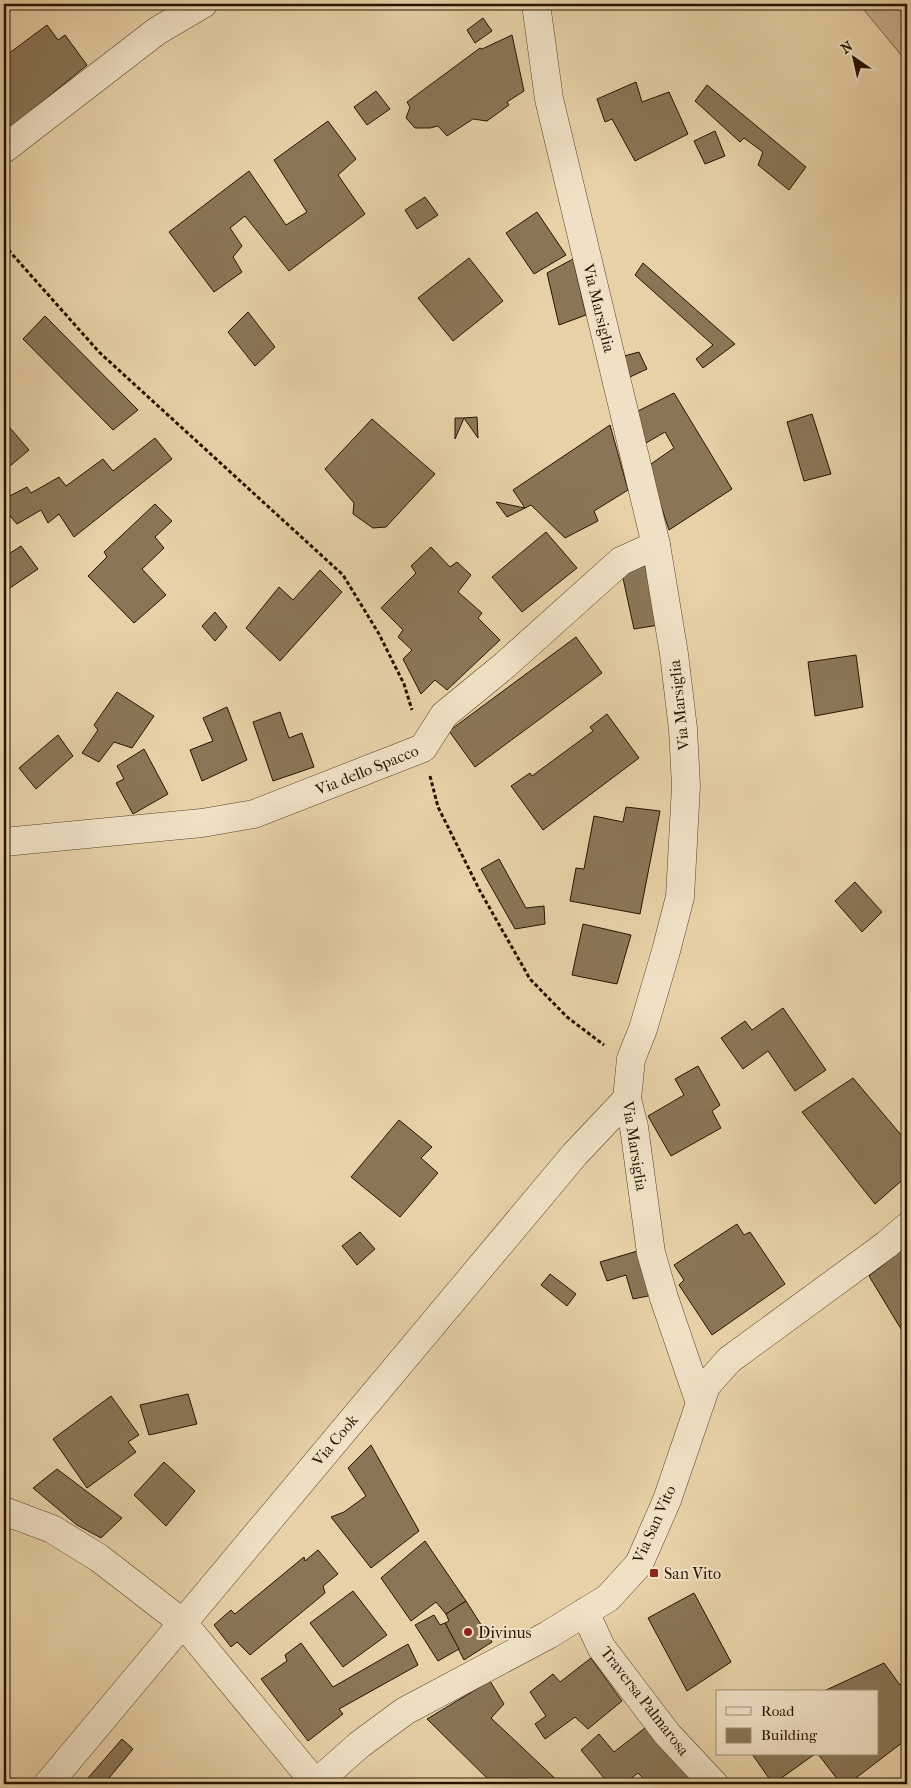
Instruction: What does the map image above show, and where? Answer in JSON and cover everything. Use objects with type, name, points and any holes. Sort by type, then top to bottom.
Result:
[{"type":"street","points":[[4,149],[157,31],[203,4]]},
{"type":"street","name":"Via Marsiglia","points":[[536,4],[549,99],[656,545],[674,654],[683,729],[686,786],[680,897],[643,1029],[631,1059],[626,1100],[634,1127],[651,1253],[700,1403]]},
{"type":"street","name":"Via dello Spacco","points":[[4,842],[202,823],[254,814],[423,748],[444,715],[505,666],[621,560],[656,545]]},
{"type":"street","name":"Via Cook","points":[[48,1784],[574,1154],[626,1100]]},
{"type":"street","name":"Via San Vito","points":[[317,1784],[359,1745],[405,1711],[548,1635],[608,1598],[639,1564],[667,1500],[706,1386],[729,1360],[886,1245],[907,1227]]},
{"type":"street","points":[[4,1511],[60,1533],[99,1558],[183,1623],[317,1784]]},
{"type":"street","name":"Traversa Palmarosa","points":[[585,1612],[601,1647],[668,1735],[714,1784]]},
{"type":"path","points":[[4,246],[99,352],[344,575],[379,634],[404,684],[438,807],[480,891],[530,979],[567,1017],[607,1047],[631,1059]]},
{"type":"shaded area","points":[[859,4],[907,4],[907,62]]},
{"type":"building","points":[[483,18],[492,31],[475,43],[467,30]]},
{"type":"building","points":[[47,25],[58,40],[65,35],[87,65],[4,133],[4,57]]},
{"type":"building","points":[[512,35],[524,91],[507,102],[509,105],[487,121],[473,119],[447,136],[438,126],[415,128],[406,118],[410,107],[407,102],[480,48],[482,49]]},
{"type":"building","points":[[636,82],[642,102],[669,92],[688,134],[635,161],[612,119],[605,122],[597,99]]},
{"type":"building","points":[[707,85],[806,167],[789,190],[758,165],[763,152],[744,138],[740,142],[695,101]]},
{"type":"building","points":[[376,91],[390,109],[367,125],[354,107]]},
{"type":"building","points":[[328,121],[356,159],[338,175],[365,214],[289,271],[245,216],[230,228],[242,246],[233,257],[242,272],[214,292],[169,232],[249,171],[286,225],[307,212],[274,160]]},
{"type":"building","points":[[715,131],[725,156],[705,164],[694,141]]},
{"type":"building","points":[[425,197],[438,215],[417,229],[405,210]]},
{"type":"building","points":[[537,212],[566,255],[534,274],[506,233]]},
{"type":"building","points":[[469,258],[503,301],[453,341],[418,298]]},
{"type":"building","points":[[573,259],[586,315],[559,325],[547,273]]},
{"type":"building","points":[[643,263],[735,344],[703,368],[696,359],[713,345],[635,275]]},
{"type":"building","points":[[248,312],[275,347],[255,366],[228,332]]},
{"type":"building","points":[[45,316],[138,410],[113,430],[23,339]]},
{"type":"building","points":[[639,352],[647,369],[630,377],[624,356]]},
{"type":"building","points":[[674,393],[732,489],[669,530],[648,466],[674,448],[665,432],[646,443],[636,412]]},
{"type":"building","points":[[812,414],[831,474],[804,481],[787,422]]},
{"type":"building","points":[[477,417],[478,438],[464,418]]},
{"type":"building","points":[[455,418],[464,418],[455,439]]},
{"type":"building","points":[[372,419],[435,474],[386,527],[373,528],[353,514],[354,503],[325,469]]},
{"type":"building","points":[[4,421],[29,450],[4,471]]},
{"type":"building","points":[[610,425],[628,490],[594,511],[598,521],[565,538],[531,505],[525,508],[513,490]]},
{"type":"building","points":[[155,438],[172,459],[74,537],[59,514],[48,523],[41,510],[17,524],[4,509],[4,499],[27,487],[31,493],[59,477],[66,486],[103,459],[113,471]]},
{"type":"building","points":[[496,502],[525,508],[507,517]]},
{"type":"building","points":[[155,504],[172,521],[155,537],[164,548],[142,569],[166,595],[134,623],[88,576],[107,557],[104,552]]},
{"type":"building","points":[[546,532],[577,568],[522,612],[492,577]]},
{"type":"building","points":[[21,546],[38,569],[4,592],[4,557]]},
{"type":"building","points":[[431,547],[450,567],[457,562],[471,575],[458,592],[482,613],[478,618],[500,640],[447,690],[435,680],[421,694],[403,659],[412,650],[398,637],[403,630],[381,608],[416,573],[411,566]]},
{"type":"building","points":[[643,558],[659,625],[634,629],[621,569]]},
{"type":"building","points":[[320,570],[342,592],[280,661],[246,628],[279,587],[293,600]]},
{"type":"building","points":[[215,612],[227,627],[215,641],[202,626]]},
{"type":"building","points":[[576,637],[602,673],[475,767],[449,731]]},
{"type":"building","points":[[856,655],[863,707],[815,716],[808,662]]},
{"type":"building","points":[[117,692],[154,716],[132,748],[114,742],[99,762],[82,753],[98,730],[94,725]]},
{"type":"building","points":[[227,707],[247,760],[202,781],[190,750],[213,741],[203,718]]},
{"type":"building","points":[[280,712],[289,738],[302,733],[314,767],[273,781],[253,722]]},
{"type":"building","points":[[607,714],[639,758],[543,830],[511,786],[530,773],[532,776],[593,731],[590,727]]},
{"type":"building","points":[[58,735],[73,756],[36,789],[19,768]]},
{"type":"building","points":[[144,749],[168,794],[133,814],[116,783],[124,779],[117,766]]},
{"type":"building","points":[[626,807],[660,811],[640,914],[570,901],[576,868],[584,869],[594,816],[623,822]]},
{"type":"building","points":[[499,859],[526,908],[544,906],[545,924],[515,929],[481,869]]},
{"type":"building","points":[[855,882],[882,912],[862,932],[835,901]]},
{"type":"building","points":[[583,924],[631,935],[617,984],[572,975]]},
{"type":"building","points":[[783,1008],[826,1070],[795,1091],[768,1051],[743,1069],[721,1038],[745,1021],[752,1030]]},
{"type":"building","points":[[698,1066],[720,1105],[712,1111],[721,1128],[671,1156],[648,1116],[684,1095],[675,1079]]},
{"type":"building","points":[[853,1078],[907,1142],[907,1176],[875,1204],[802,1112]]},
{"type":"building","points":[[399,1120],[432,1147],[421,1158],[438,1173],[400,1217],[351,1177]]},
{"type":"building","points":[[737,1224],[744,1235],[750,1232],[785,1284],[712,1335],[679,1285],[684,1280],[674,1265]]},
{"type":"building","points":[[360,1232],[375,1249],[357,1265],[342,1246]]},
{"type":"building","points":[[907,1246],[907,1339],[869,1276]]},
{"type":"building","points":[[641,1250],[653,1295],[633,1299],[626,1275],[607,1281],[600,1262]]},
{"type":"building","points":[[550,1274],[576,1294],[567,1306],[541,1285]]},
{"type":"building","points":[[188,1394],[197,1424],[149,1435],[140,1405]]},
{"type":"building","points":[[111,1396],[139,1435],[128,1442],[136,1452],[87,1488],[53,1439]]},
{"type":"building","points":[[371,1445],[419,1531],[371,1568],[331,1517],[344,1512],[366,1496],[348,1468]]},
{"type":"building","points":[[164,1462],[195,1491],[166,1526],[134,1495]]},
{"type":"building","points":[[57,1469],[122,1518],[101,1538],[77,1525],[33,1488]]},
{"type":"building","points":[[425,1541],[466,1601],[446,1614],[436,1602],[411,1621],[381,1578]]},
{"type":"building","points":[[318,1550],[338,1574],[323,1586],[325,1593],[250,1655],[237,1642],[231,1647],[214,1625],[231,1610],[235,1614],[304,1557],[305,1561]]},
{"type":"building","points":[[353,1591],[387,1635],[343,1667],[310,1623]]},
{"type":"building","points":[[694,1593],[731,1662],[687,1691],[648,1618]]},
{"type":"building","name":"Divinus","points":[[466,1601],[492,1642],[464,1660],[445,1623],[449,1621],[446,1614]]},
{"type":"building","points":[[434,1615],[440,1625],[445,1623],[459,1649],[438,1661],[415,1625]]},
{"type":"building","points":[[301,1643],[333,1687],[408,1644],[418,1665],[339,1709],[343,1714],[308,1741],[261,1679],[287,1661],[285,1655]]},
{"type":"building","points":[[591,1658],[622,1701],[588,1729],[575,1717],[545,1739],[535,1724],[546,1716],[530,1692],[553,1674],[560,1682]]},
{"type":"building","points":[[884,1663],[900,1685],[907,1680],[907,1739],[848,1784],[841,1784],[820,1756],[878,1756],[878,1690],[826,1690]]},
{"type":"building","points":[[490,1681],[504,1704],[491,1718],[561,1784],[514,1784],[507,1778],[502,1784],[493,1784],[427,1719]]},
{"type":"building","points":[[645,1728],[698,1784],[649,1784],[638,1773],[624,1784],[609,1784],[581,1750],[599,1734],[614,1752]]},
{"type":"building","points":[[122,1739],[133,1749],[104,1784],[96,1784],[88,1778]]},
{"type":"building","points":[[753,1756],[812,1756],[773,1784]]},
{"type":"place","name":"San Vito","points":[[654,1573]]},
{"type":"place","name":"Divinus","points":[[468,1632]]}]
